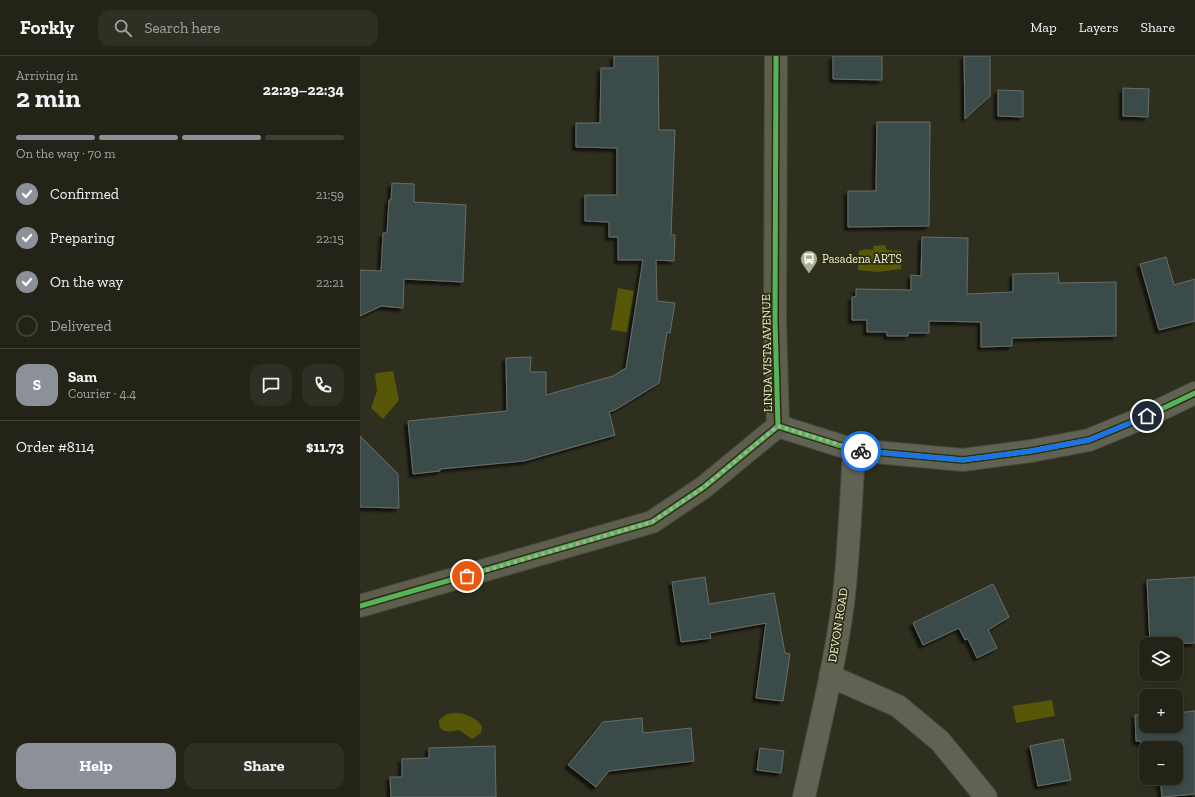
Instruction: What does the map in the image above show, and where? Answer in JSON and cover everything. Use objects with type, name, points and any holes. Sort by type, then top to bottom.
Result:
[{"type":"main road","name":"LINDA VISTA AVENUE","points":[[360,606],[652,522],[704,487],[778,426],[775,321],[776,56]]},
{"type":"street","points":[[778,426],[854,450],[963,460],[1031,451],[1089,440],[1147,416],[1195,393]]},
{"type":"street","name":"DEVON ROAD","points":[[804,797],[830,676],[842,605],[848,555],[854,450]]},
{"type":"street","points":[[830,676],[898,706],[940,741],[986,797]]},
{"type":"shaded area","points":[[885,245],[887,250],[901,251],[901,269],[878,272],[858,270],[859,251],[865,249],[873,250],[873,246]]},
{"type":"shaded area","points":[[618,288],[634,291],[627,332],[611,330]]},
{"type":"shaded area","points":[[393,371],[399,400],[383,419],[371,408],[377,391],[375,375],[377,373]]},
{"type":"shaded area","points":[[1052,700],[1055,716],[1016,723],[1013,706]]},
{"type":"shaded area","points":[[454,713],[466,715],[476,720],[482,726],[481,733],[472,739],[459,730],[445,731],[440,728],[439,720],[447,714]]},
{"type":"building","points":[[614,56],[658,56],[659,130],[675,130],[671,235],[675,235],[674,261],[656,260],[657,301],[675,303],[670,333],[667,332],[659,383],[615,410],[609,412],[615,435],[524,461],[440,469],[440,471],[413,474],[408,421],[507,411],[506,358],[531,357],[530,372],[546,372],[546,395],[613,376],[626,368],[643,260],[618,260],[618,237],[609,237],[609,222],[585,221],[585,195],[617,195],[617,148],[576,147],[576,123],[600,123],[601,68],[614,68]]},
{"type":"building","points":[[833,56],[882,56],[882,80],[833,79]]},
{"type":"building","points":[[964,56],[990,56],[990,96],[965,119]]},
{"type":"building","points":[[1123,88],[1149,89],[1148,117],[1123,116]]},
{"type":"building","points":[[998,90],[1023,91],[1023,117],[998,116]]},
{"type":"building","points":[[877,122],[930,122],[929,226],[848,227],[848,191],[876,191]]},
{"type":"building","points":[[392,183],[414,184],[414,202],[466,205],[463,282],[404,279],[403,308],[381,306],[360,316],[360,270],[381,271],[383,233],[387,233],[389,200],[391,200]]},
{"type":"building","points":[[922,237],[968,238],[967,294],[1013,292],[1013,274],[1058,273],[1059,283],[1116,282],[1116,336],[1012,338],[1012,346],[981,347],[981,322],[929,321],[929,333],[908,333],[908,336],[887,336],[887,332],[867,332],[867,320],[852,320],[852,297],[856,297],[856,289],[911,290],[911,275],[921,276]]},
{"type":"building","points":[[1166,257],[1174,285],[1195,279],[1195,321],[1159,330],[1140,264]]},
{"type":"building","points":[[360,436],[398,474],[399,508],[360,507]]},
{"type":"building","points":[[705,577],[709,604],[774,593],[785,653],[790,654],[783,701],[756,698],[766,623],[710,633],[711,638],[681,642],[672,582]]},
{"type":"building","points":[[1195,577],[1195,643],[1183,643],[1183,637],[1150,637],[1147,580]]},
{"type":"building","points":[[993,584],[1009,617],[988,630],[997,648],[977,658],[968,639],[965,640],[959,628],[923,645],[913,623]]},
{"type":"building","points":[[1195,711],[1195,794],[1162,797],[1161,785],[1183,785],[1183,741],[1136,741],[1135,715],[1139,715],[1139,733],[1183,733],[1183,712]]},
{"type":"building","points":[[642,718],[643,733],[691,728],[694,761],[609,771],[596,787],[568,765],[603,722]]},
{"type":"building","points":[[1063,739],[1071,780],[1038,786],[1030,746]]},
{"type":"building","points":[[495,746],[496,797],[391,797],[390,777],[402,777],[402,759],[429,758],[429,748]]},
{"type":"building","points":[[760,748],[784,751],[781,773],[757,770]]},
{"type":"cycle path","points":[[360,606],[652,522],[704,487],[778,426],[775,321],[776,56]]},
{"type":"cycle path","points":[[778,426],[854,450],[963,460],[1031,451],[1089,440],[1147,416],[1195,393]]},
{"type":"way so far","points":[[467,576],[652,522],[704,487],[778,426],[861,451]]},
{"type":"place","name":"Pasadena ARTS","points":[[809,274]]},
{"type":"route","points":[[861,451],[963,460],[1031,451],[1089,440],[1147,416]]}]
